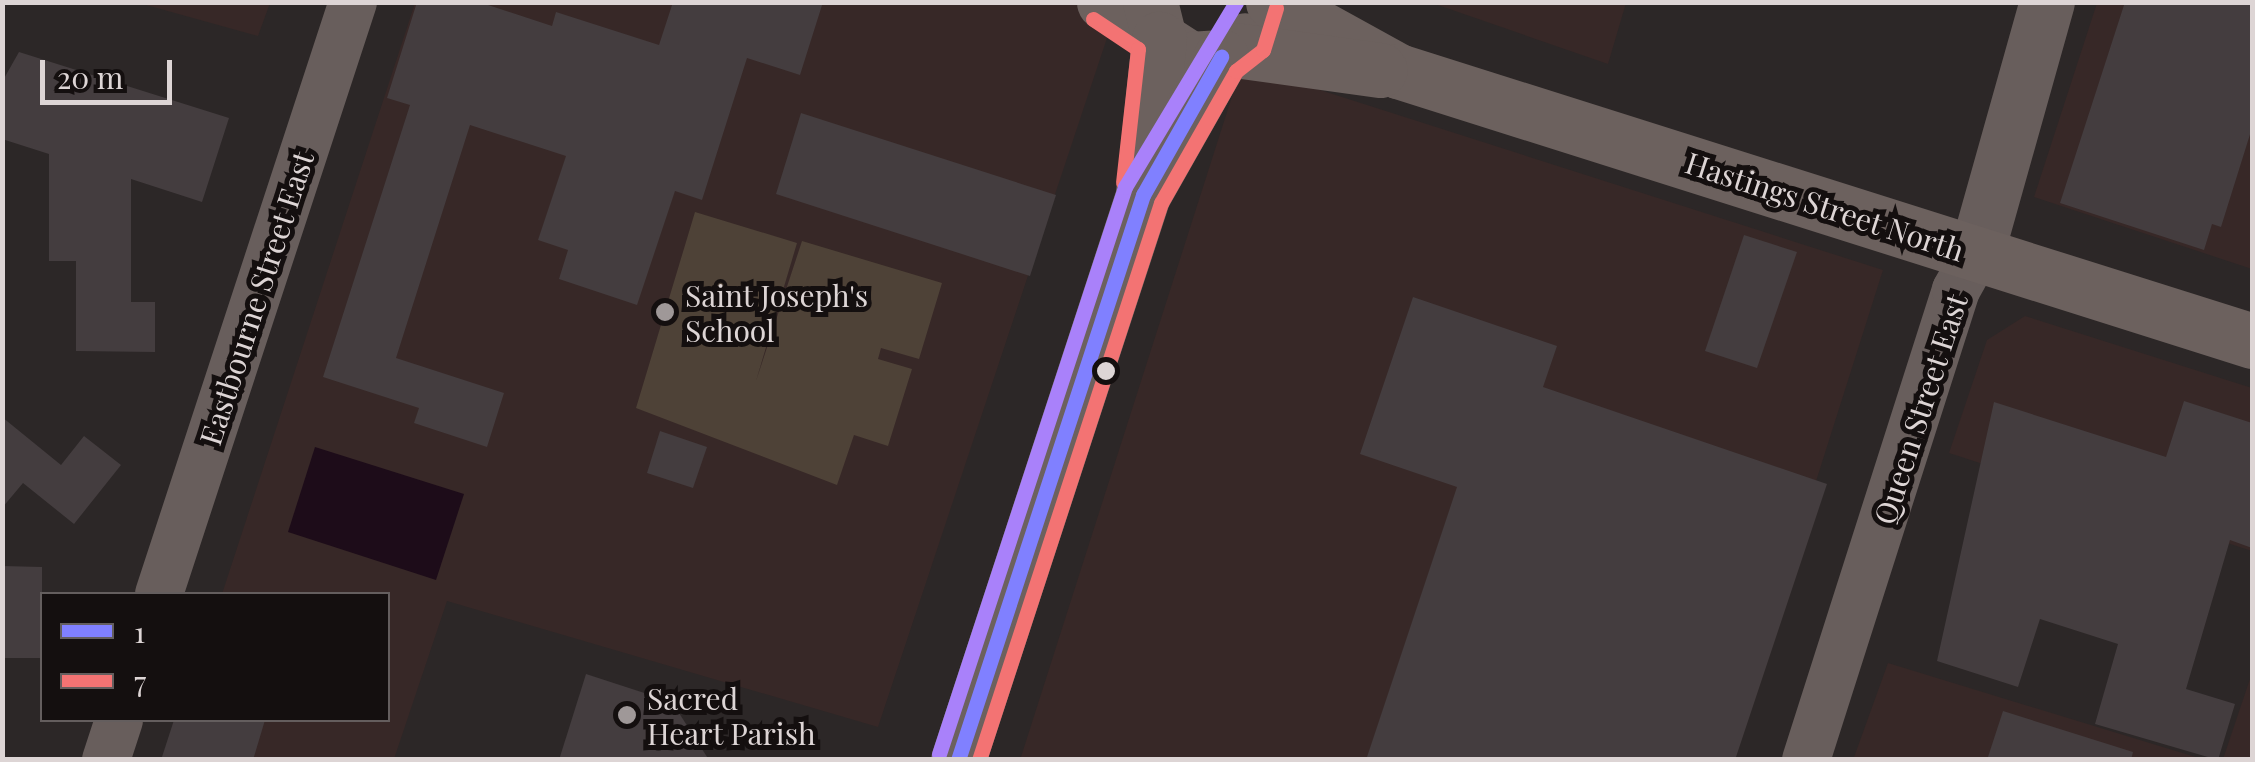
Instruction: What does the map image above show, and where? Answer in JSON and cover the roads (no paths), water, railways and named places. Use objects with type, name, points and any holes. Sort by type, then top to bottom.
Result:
[{"type":"main road","name":"Hastings Street North","points":[[1104,2],[1154,23],[1190,60],[1238,37],[1398,71],[2252,341]]},
{"type":"main road","name":"Hastings Street North","points":[[1273,2],[1398,71]]},
{"type":"main road","points":[[1143,194],[1154,23]]},
{"type":"main road","points":[[958,760],[1143,194],[1238,37]]},
{"type":"street","name":"Eastbourne Street East","points":[[160,592],[353,2]]},
{"type":"street","name":"Queen Street East","points":[[1806,760],[1956,290],[1976,254],[2047,2]]},
{"type":"street","points":[[106,760],[118,722]]},
{"type":"place","name":"Saint Joseph's School","points":[[665,312]]},
{"type":"place","name":"Sacred Heart Parish","points":[[627,715]]}]
